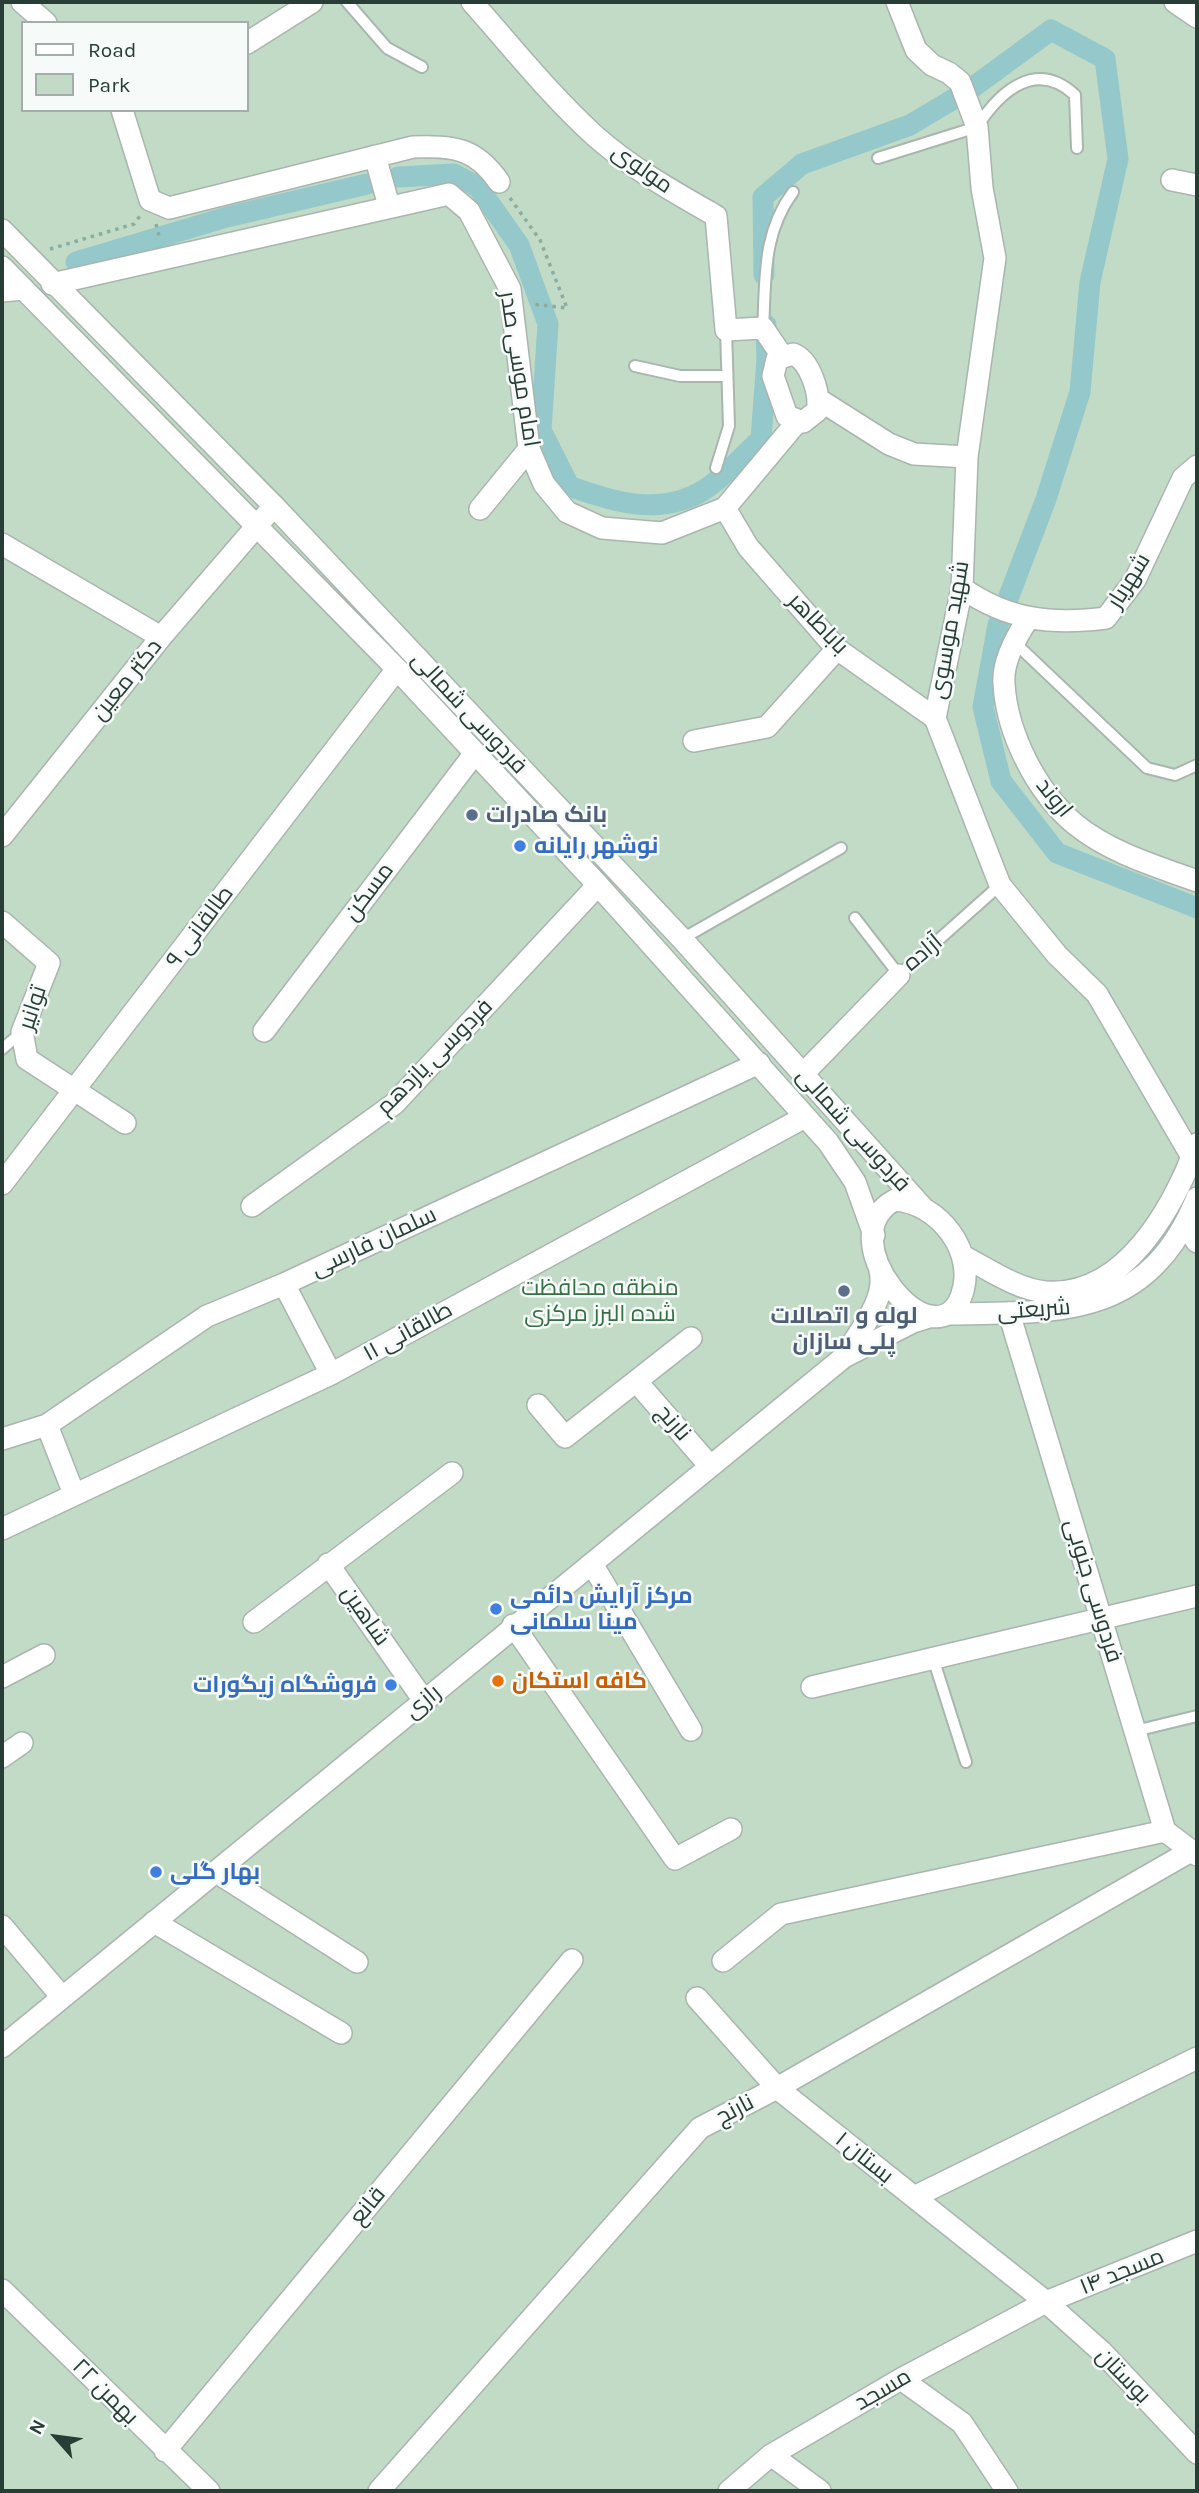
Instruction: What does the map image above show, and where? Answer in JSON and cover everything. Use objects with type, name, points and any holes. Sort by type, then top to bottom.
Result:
[{"type":"street","points":[[22,2],[44,21]]},
{"type":"street","points":[[248,42],[312,2]]},
{"type":"street","name":"مولوی","points":[[472,2],[556,98],[597,137],[647,175],[716,216],[726,330]]},
{"type":"street","name":"شهید موسوی","points":[[897,2],[916,50],[932,65],[960,82],[975,122],[982,188],[995,258],[967,457],[962,587],[935,718],[1000,885],[1058,955],[1097,994],[1195,1151]]},
{"type":"street","points":[[1175,2],[1197,18]]},
{"type":"street","points":[[123,112],[150,200],[169,208],[413,146],[452,146],[485,161],[499,182]]},
{"type":"street","points":[[375,156],[389,205]]},
{"type":"street","points":[[1172,180],[1197,185]]},
{"type":"street","name":"امام موسی صدر","points":[[52,284],[389,205],[449,194],[469,211],[510,289],[529,449],[544,484],[567,512],[602,528],[662,533],[724,508],[797,422],[813,416],[818,400]]},
{"type":"street","name":"فردوسی شمالی","points":[[2,230],[52,284],[274,506],[682,939],[925,1209],[952,1234],[963,1256]]},
{"type":"street","name":"فردوسی شمالی","points":[[2,267],[12,290],[254,525],[397,669],[759,1063],[828,1142],[855,1182],[874,1244]]},
{"type":"street","points":[[726,330],[763,328],[782,355]]},
{"type":"street","points":[[797,422],[784,412],[773,376],[774,364],[782,355],[793,354],[804,359],[818,400],[889,444],[914,454],[967,457]]},
{"type":"street","points":[[480,509],[529,449]]},
{"type":"street","name":"شهریار","points":[[1021,617],[1074,622],[1106,618],[1135,580],[1184,478],[1197,466]]},
{"type":"street","name":"دکتر معین","points":[[2,836],[161,637],[254,525],[274,506]]},
{"type":"street","name":"باباطاهر","points":[[724,508],[748,547],[837,649],[935,718]]},
{"type":"street","points":[[2,544],[161,637]]},
{"type":"street","points":[[962,587],[981,601],[1021,617]]},
{"type":"street","name":"اروند","points":[[1021,617],[1003,682],[1012,725],[1039,784],[1075,824],[1122,854],[1197,881]]},
{"type":"street","points":[[694,741],[767,727],[837,649]]},
{"type":"street","name":"طالقانی ۹","points":[[2,1184],[397,669]]},
{"type":"street","name":"مسکن","points":[[264,1031],[475,753]]},
{"type":"street","name":"فردوسی یازدهم","points":[[252,1206],[394,1104],[598,885]]},
{"type":"street","name":"توانیر","points":[[2,922],[49,963],[22,1032],[27,1059],[125,1123]]},
{"type":"street","points":[[803,1074],[899,975]]},
{"type":"street","name":"سلمان فارسی","points":[[2,1439],[47,1425],[207,1315],[284,1284],[759,1063]]},
{"type":"street","name":"طالقانی ۱۱","points":[[2,1529],[331,1374],[805,1116]]},
{"type":"street","name":"شریعتی","points":[[963,1256],[1015,1283],[1046,1292],[1073,1289],[1100,1280],[1146,1240],[1171,1202],[1195,1151]]},
{"type":"street","name":"شریعتی","points":[[939,1315],[1051,1313],[1085,1306],[1121,1292],[1150,1271],[1193,1230],[1197,1198]]},
{"type":"street","points":[[925,1209],[910,1201],[895,1200],[884,1206],[874,1244],[880,1270],[901,1302],[939,1315]]},
{"type":"street","points":[[844,1357],[867,1321],[883,1282],[874,1244]]},
{"type":"street","points":[[844,1357],[913,1322],[939,1315],[959,1301],[965,1287],[963,1256]]},
{"type":"street","points":[[284,1284],[331,1374]]},
{"type":"street","name":"فردوسی جنوبی","points":[[1009,1313],[1165,1831]]},
{"type":"street","points":[[538,1405],[565,1437],[691,1338]]},
{"type":"street","name":"رازی","points":[[2,2047],[425,1702],[513,1625],[592,1564],[844,1357]]},
{"type":"street","name":"نارنج","points":[[636,1381],[710,1466]]},
{"type":"street","points":[[47,1425],[74,1494]]},
{"type":"street","points":[[254,1622],[452,1473]]},
{"type":"street","name":"شاهین","points":[[328,1564],[425,1702]]},
{"type":"street","points":[[592,1564],[691,1730]]},
{"type":"street","points":[[812,1687],[1197,1596]]},
{"type":"street","points":[[513,1625],[675,1859],[731,1829]]},
{"type":"street","points":[[2,1677],[44,1655]]},
{"type":"street","points":[[2,1757],[22,1743]]},
{"type":"street","points":[[723,1961],[781,1914],[1165,1831],[1194,1853]]},
{"type":"street","name":"نارنج","points":[[379,2491],[701,2128],[1194,1853]]},
{"type":"street","points":[[216,1872],[357,1962]]},
{"type":"street","points":[[154,1922],[341,2033]]},
{"type":"street","points":[[2,1926],[62,1997]]},
{"type":"street","name":"قانع","points":[[165,2451],[572,1960]]},
{"type":"street","name":"بستان ۱","points":[[697,1998],[777,2088],[1046,2302]]},
{"type":"street","points":[[914,2197],[1197,2059]]},
{"type":"street","name":"مسجد ۱۴","points":[[1046,2302],[1197,2241]]},
{"type":"street","name":"۲۲ بهمن","points":[[2,2290],[209,2491]]},
{"type":"street","name":"مسجد","points":[[729,2491],[771,2455],[901,2379],[1046,2302]]},
{"type":"street","name":"بوستان","points":[[1046,2302],[1102,2352],[1197,2453]]},
{"type":"street","points":[[901,2379],[961,2423],[1007,2491]]},
{"type":"street","points":[[771,2455],[820,2491]]},
{"type":"lane","points":[[347,2],[387,48],[422,67]]},
{"type":"lane","points":[[878,158],[975,122],[992,103],[1014,87],[1040,77],[1060,82],[1074,95],[1077,148]]},
{"type":"lane","points":[[763,328],[768,238],[783,206],[793,192]]},
{"type":"lane","points":[[716,468],[729,426],[726,330]]},
{"type":"lane","points":[[635,366],[680,376],[727,376]]},
{"type":"lane","points":[[1014,642],[1147,768],[1175,775],[1197,765]]},
{"type":"lane","points":[[682,939],[841,848]]},
{"type":"lane","name":"آزاده","points":[[855,918],[899,975],[1000,885]]},
{"type":"lane","points":[[2,1049],[22,1032]]},
{"type":"lane","points":[[933,1657],[967,1762]]},
{"type":"lane","points":[[1135,1731],[1197,1716]]},
{"type":"path","points":[[499,182],[540,240],[567,308],[512,302]]},
{"type":"path","points":[[27,256],[134,224],[150,200]]},
{"type":"path","points":[[150,200],[165,259]]},
{"type":"green space","name":"منطقه محافظت شده البرز مرکزی","points":[[2,2],[1197,2],[1197,2491],[2,2491]]},
{"type":"waterway","points":[[764,275],[763,197],[802,164],[910,125],[972,88],[1051,30],[1105,59],[1118,159],[1090,282],[1080,392],[1046,499],[998,625],[983,707],[1001,781],[1057,853],[1197,908]]},
{"type":"waterway","points":[[398,177],[454,174],[478,187],[519,245],[548,324],[541,430],[569,486],[619,501],[654,505],[687,498],[719,479],[761,439],[767,359],[766,325]]},
{"type":"waterway","points":[[76,262],[227,217],[367,184]]},
{"type":"place","name":"بانک صادرات","points":[[472,815]]},
{"type":"place","name":"نوشهر رایانه","points":[[520,846]]},
{"type":"place","name":"لوله و اتصالات پلی سازان","points":[[844,1291]]},
{"type":"place","name":"مرکز آرایش دائمی مینا سلمانی","points":[[496,1609]]},
{"type":"place","name":"کافه استکان","points":[[498,1681]]},
{"type":"place","name":"فروشگاه زیگورات","points":[[391,1685]]},
{"type":"place","name":"بهار گلی","points":[[156,1872]]}]
